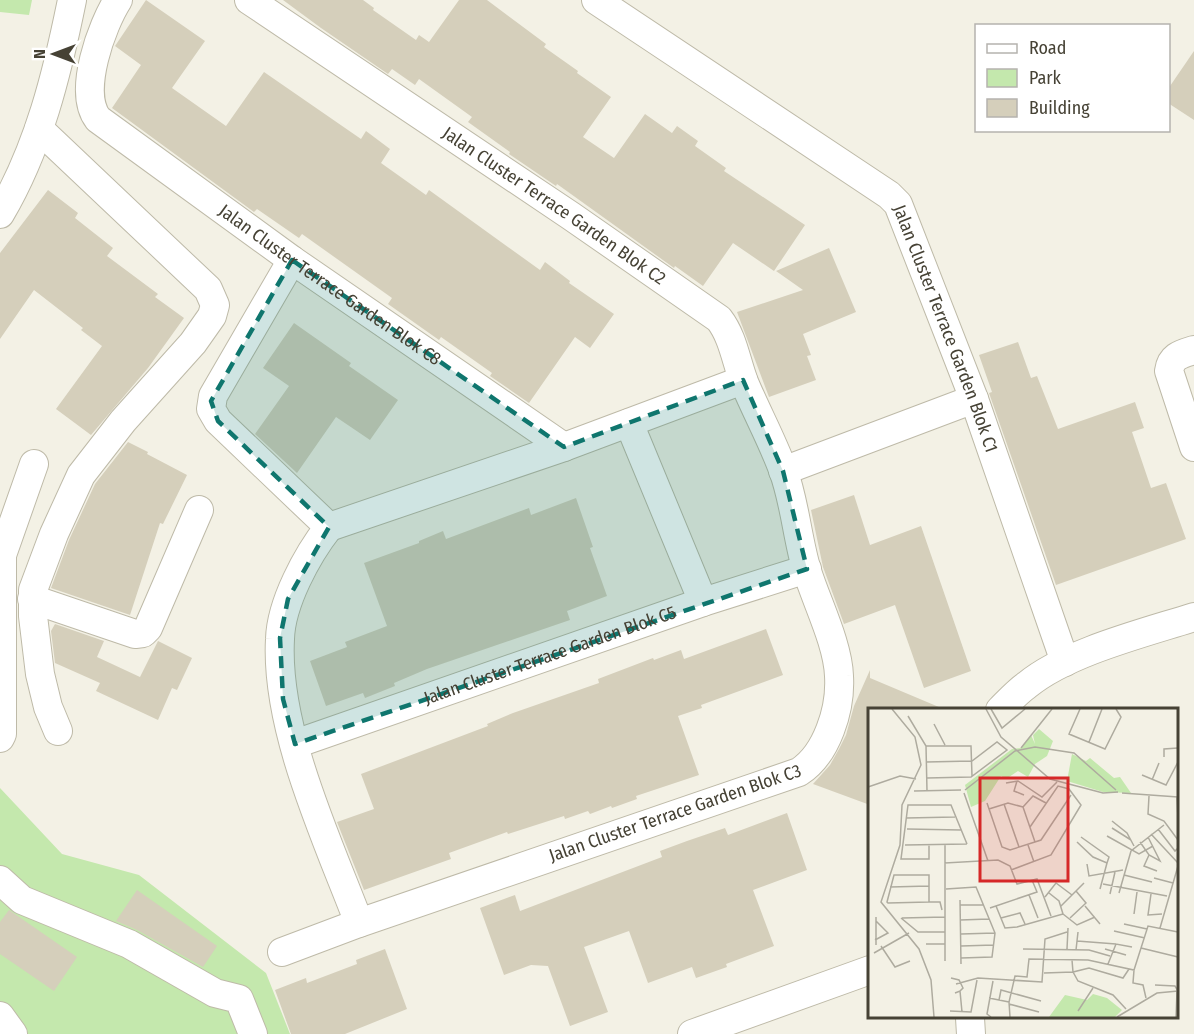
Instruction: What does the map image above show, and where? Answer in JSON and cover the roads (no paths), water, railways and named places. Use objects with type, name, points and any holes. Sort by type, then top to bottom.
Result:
[{"type":"street","points":[[0,214],[25,166],[54,85],[72,0]]},
{"type":"street","name":"Jalan Cluster Terrace Garden Blok C8","points":[[118,0],[109,15],[90,77],[90,105],[98,119],[292,260],[564,447]]},
{"type":"street","name":"Jalan Cluster Terrace Garden Blok C2","points":[[249,0],[713,313],[726,328],[744,380],[783,471]]},
{"type":"street","name":"Jalan Cluster Terrace Garden Blok C1","points":[[596,0],[898,204],[974,399],[1065,662]]},
{"type":"street","points":[[39,129],[208,289],[214,305],[212,316],[193,343],[123,421],[81,475],[54,534],[33,590],[40,674],[48,707],[58,731]]},
{"type":"street","points":[[292,260],[213,396],[211,409],[218,421],[329,527]]},
{"type":"street","points":[[1194,350],[1174,358],[1170,362],[1169,371],[1189,413],[1194,447]]},
{"type":"street","points":[[359,923],[307,786],[283,699],[280,638],[288,599],[318,541],[329,527],[564,447],[744,380]]},
{"type":"street","points":[[783,471],[974,399]]},
{"type":"street","points":[[629,423],[702,602]]},
{"type":"street","points":[[0,738],[2,722],[2,555],[34,465]]},
{"type":"street","name":"Jalan Cluster Terrace Garden Blok C3","points":[[282,952],[359,923],[799,772],[809,766],[831,732],[839,689],[839,676],[837,660],[807,569],[783,471]]},
{"type":"street","points":[[32,599],[124,630],[143,633],[148,628],[198,510]]},
{"type":"street","name":"Jalan Cluster Terrace Garden Blok C5","points":[[295,744],[702,602],[807,569]]},
{"type":"street","points":[[1002,708],[1028,683],[1065,662],[1104,646],[1194,617]]},
{"type":"street","points":[[0,880],[22,900],[129,944],[214,993],[239,999],[254,1034]]},
{"type":"street","points":[[692,1034],[868,971]]},
{"type":"street","points":[[0,1016],[13,1034]]},
{"type":"street","points":[[970,1019],[971,1034]]}]
